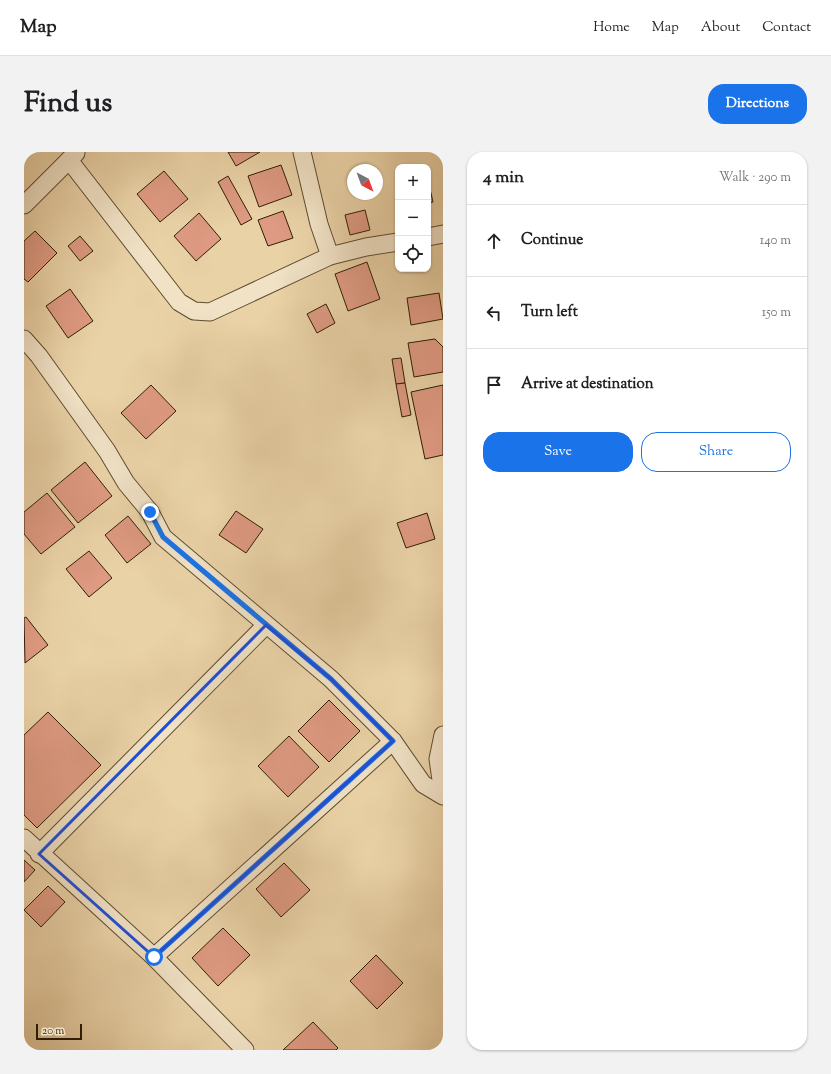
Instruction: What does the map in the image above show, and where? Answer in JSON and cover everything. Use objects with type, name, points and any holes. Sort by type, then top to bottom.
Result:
[{"type":"street","points":[[302,152],[319,224],[330,256]]},
{"type":"street","points":[[24,205],[73,156],[168,290],[179,302],[194,311],[210,312],[330,256],[366,247],[395,242]]},
{"type":"street","points":[[431,236],[443,234]]},
{"type":"street","points":[[24,339],[39,356],[107,451],[126,483],[150,512],[163,537],[331,679],[393,741],[423,784],[443,795]]},
{"type":"street","points":[[40,854],[266,625]]},
{"type":"street","points":[[443,734],[438,758],[443,795]]},
{"type":"street","points":[[154,957],[393,741]]},
{"type":"street","points":[[24,838],[154,957],[245,1050]]},
{"type":"highlighted area","points":[[266,625],[331,679],[393,741],[154,957],[39,854]]},
{"type":"building","points":[[228,152],[260,152],[236,166]]},
{"type":"building","points":[[281,165],[292,195],[259,207],[248,176]]},
{"type":"building","points":[[164,171],[188,199],[160,222],[137,194]]},
{"type":"building","points":[[228,176],[252,219],[241,225],[218,182]]},
{"type":"building","points":[[365,210],[370,230],[350,235],[345,215]]},
{"type":"building","points":[[283,211],[293,238],[268,246],[258,220]]},
{"type":"building","points":[[199,213],[221,239],[196,261],[174,236]]},
{"type":"building","points":[[35,231],[57,253],[28,282],[24,279],[24,241]]},
{"type":"building","points":[[80,236],[93,251],[80,261],[68,246]]},
{"type":"building","points":[[367,262],[380,299],[348,311],[335,274]]},
{"type":"building","points":[[70,289],[93,321],[68,338],[46,306]]},
{"type":"building","points":[[439,293],[443,319],[411,325],[407,298]]},
{"type":"building","points":[[326,304],[335,323],[317,333],[307,314]]},
{"type":"building","points":[[435,339],[443,347],[443,372],[414,377],[408,343]]},
{"type":"building","points":[[401,358],[405,383],[396,384],[392,359]]},
{"type":"building","points":[[405,383],[411,415],[402,417],[396,384]]},
{"type":"building","points":[[151,385],[176,411],[146,439],[121,413]]},
{"type":"building","points":[[443,385],[443,455],[425,459],[411,392]]},
{"type":"building","points":[[85,462],[112,496],[78,523],[51,490]]},
{"type":"building","points":[[47,493],[75,527],[41,554],[24,534],[24,512]]},
{"type":"building","points":[[236,511],[263,529],[246,553],[219,535]]},
{"type":"building","points":[[427,513],[435,539],[406,548],[397,523]]},
{"type":"building","points":[[128,516],[151,544],[127,563],[105,535]]},
{"type":"building","points":[[89,551],[112,578],[89,597],[66,569]]},
{"type":"building","points":[[26,617],[48,645],[25,663],[24,618]]},
{"type":"building","points":[[329,700],[360,731],[329,762],[298,731]]},
{"type":"building","points":[[48,712],[101,765],[37,828],[24,815],[24,735]]},
{"type":"building","points":[[289,736],[319,767],[288,797],[258,766]]},
{"type":"building","points":[[24,860],[35,870],[24,882]]},
{"type":"building","points":[[284,863],[310,890],[281,917],[256,889]]},
{"type":"building","points":[[48,886],[65,902],[41,927],[24,910]]},
{"type":"building","points":[[223,928],[250,955],[218,986],[192,958]]},
{"type":"building","points":[[376,955],[403,983],[377,1009],[350,981]]},
{"type":"building","points":[[313,1022],[338,1048],[336,1050],[283,1050]]},
{"type":"route","points":[[150,512],[163,537],[196,563],[331,679],[393,741],[154,957]]}]
